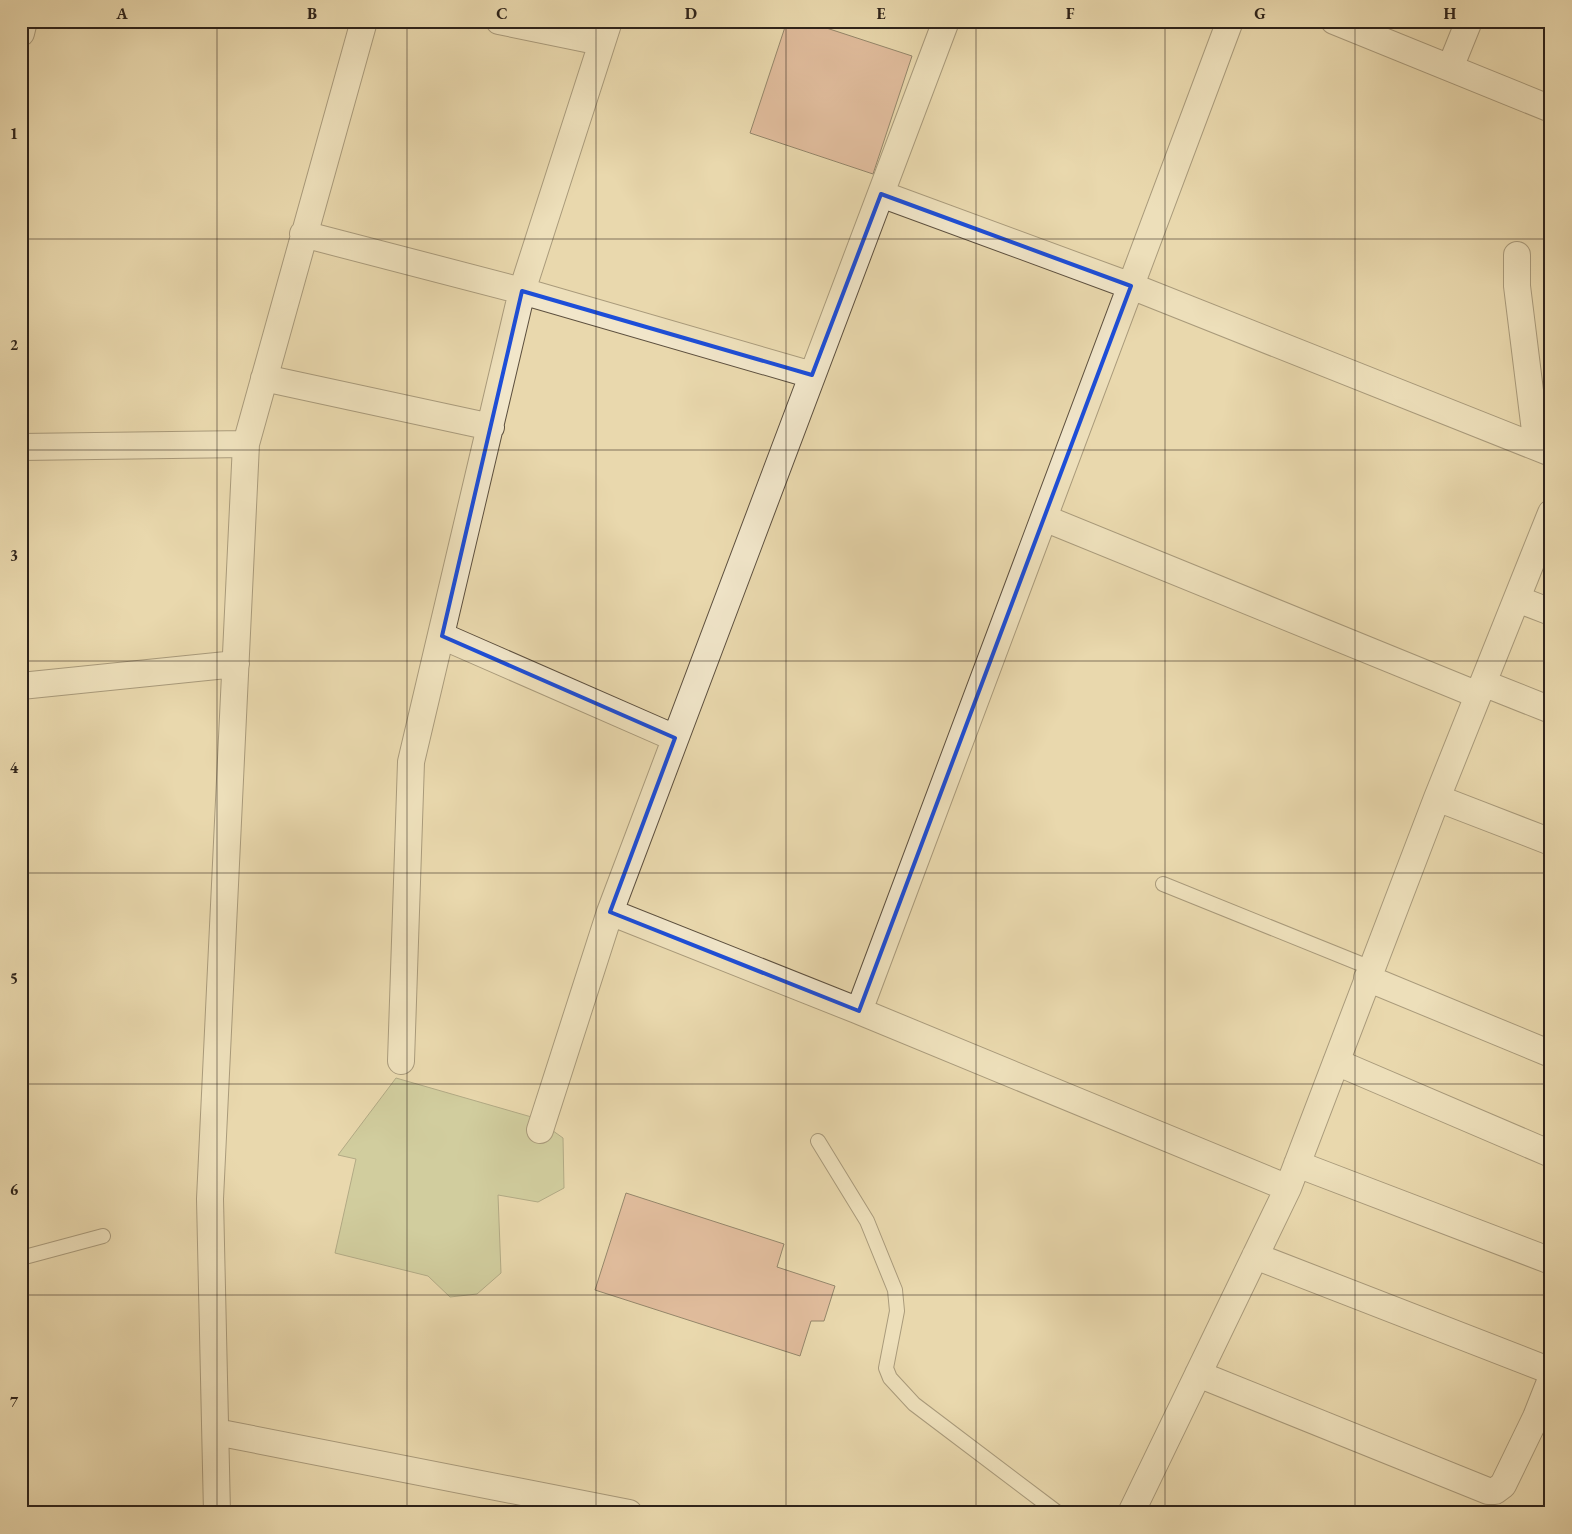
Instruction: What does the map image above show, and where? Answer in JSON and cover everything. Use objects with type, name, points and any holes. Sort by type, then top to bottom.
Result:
[{"type":"street","points":[[21,33],[24,21]]},
{"type":"street","points":[[217,1513],[210,1199],[246,444],[303,234],[364,21]]},
{"type":"street","points":[[401,1062],[411,762],[522,291],[605,32],[499,21]]},
{"type":"street","points":[[540,1130],[610,912],[946,21]]},
{"type":"street","points":[[860,1011],[1230,21]]},
{"type":"street","points":[[1334,21],[1551,109]]},
{"type":"street","points":[[1450,68],[1469,21]]},
{"type":"street","points":[[881,194],[1131,286],[1544,450]]},
{"type":"street","points":[[303,234],[522,291],[812,375]]},
{"type":"street","points":[[1518,255],[1517,286],[1544,450]]},
{"type":"street","points":[[264,378],[491,427]]},
{"type":"street","points":[[21,447],[246,444]]},
{"type":"street","points":[[1131,1513],[1288,1188],[1437,798],[1551,513]]},
{"type":"street","points":[[1044,518],[1480,689],[1551,710]]},
{"type":"street","points":[[1517,599],[1551,612]]},
{"type":"street","points":[[442,636],[675,738]]},
{"type":"street","points":[[21,686],[236,664]]},
{"type":"street","points":[[1437,798],[1551,842]]},
{"type":"street","points":[[610,912],[860,1011],[1288,1188]]},
{"type":"street","points":[[1369,973],[1551,1054]]},
{"type":"street","points":[[1336,1062],[1551,1154]]},
{"type":"street","points":[[1297,1164],[1551,1261]]},
{"type":"street","points":[[1255,1256],[1551,1371]]},
{"type":"street","points":[[1198,1374],[1488,1491],[1495,1491],[1503,1485],[1536,1418],[1551,1380]]},
{"type":"street","points":[[216,1432],[629,1513]]},
{"type":"lane","points":[[1163,884],[1369,973]]},
{"type":"lane","points":[[818,1141],[867,1221],[895,1290],[897,1311],[886,1368],[890,1378],[914,1404],[1058,1513]]},
{"type":"lane","points":[[21,1258],[103,1236]]},
{"type":"highlighted area","points":[[881,194],[1131,286],[859,1011],[610,912],[675,738],[442,636],[522,291],[812,375]]},
{"type":"green space","points":[[396,1078],[535,1118],[563,1138],[564,1188],[538,1202],[498,1195],[501,1273],[477,1294],[450,1297],[428,1276],[335,1253],[356,1159],[338,1155]]},
{"type":"building","points":[[787,21],[805,21],[912,56],[873,174],[750,133]]},
{"type":"building","points":[[626,1193],[784,1244],[777,1267],[835,1286],[824,1321],[811,1321],[800,1356],[595,1290]]}]
